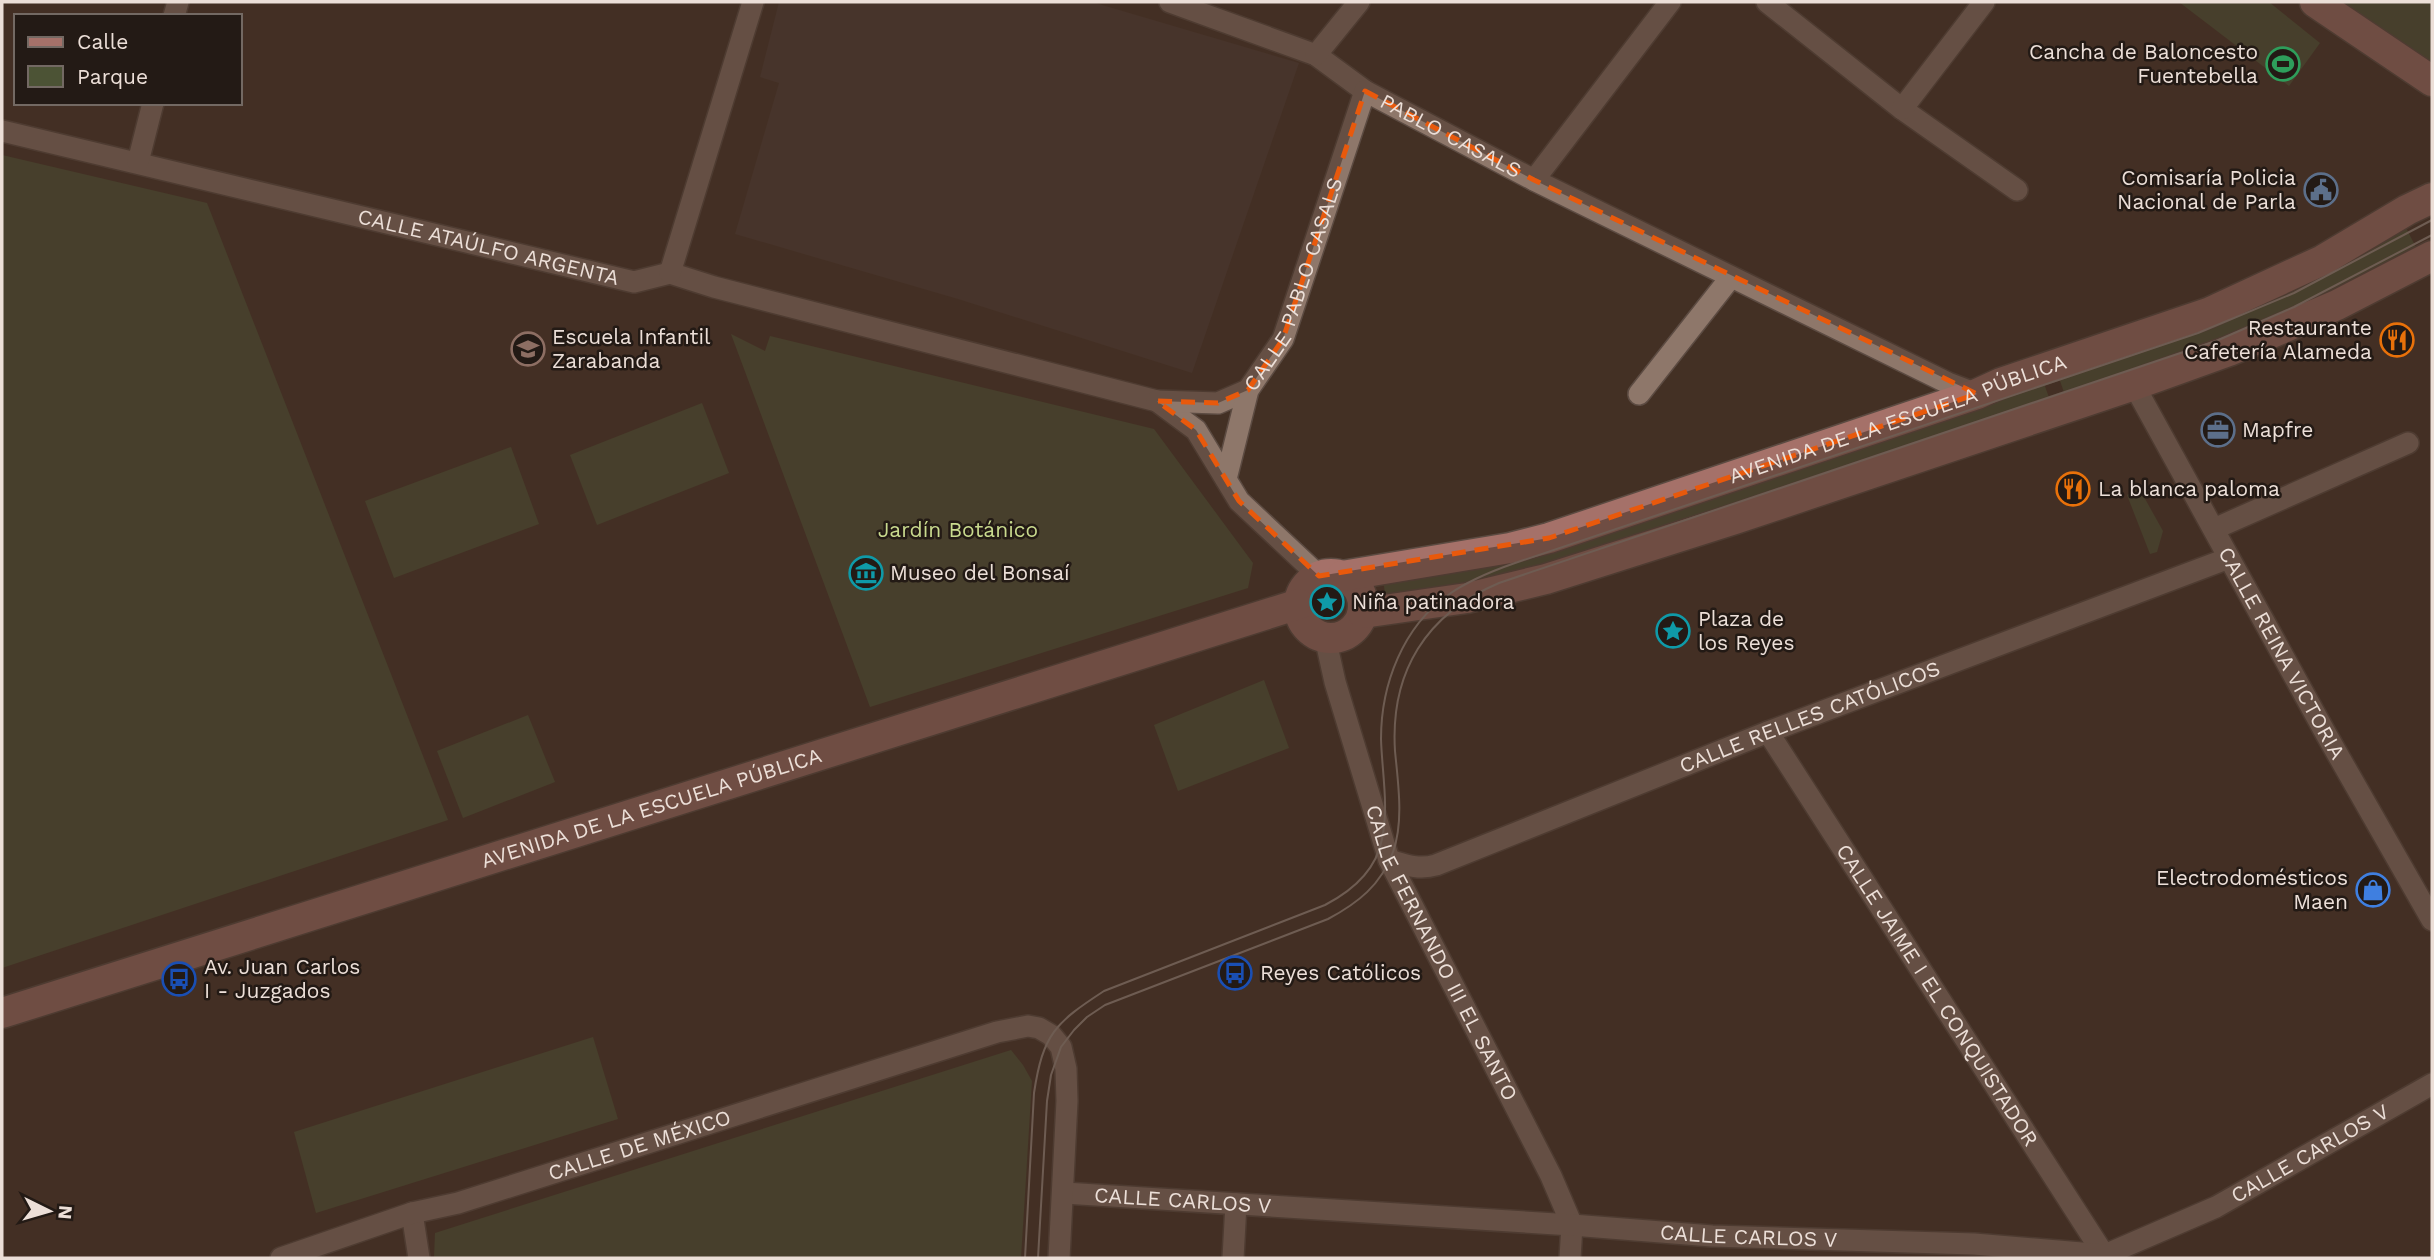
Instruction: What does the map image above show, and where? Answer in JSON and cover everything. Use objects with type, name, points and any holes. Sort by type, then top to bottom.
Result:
[{"type":"street","points":[[753,2],[670,273],[714,287],[1157,401],[1218,403],[1248,390]]},
{"type":"street","name":"PABLO CASALS","points":[[1170,2],[1316,55],[1365,91],[1534,180],[1936,377],[1977,394]]},
{"type":"street","points":[[1316,55],[1359,2]]},
{"type":"street","points":[[1534,180],[1670,2]]},
{"type":"street","points":[[1767,2],[1902,109],[2017,190]]},
{"type":"street","points":[[1902,109],[1984,2]]},
{"type":"street","points":[[2315,2],[2432,81]]},
{"type":"street","name":"CALLE PABLO CASALS","points":[[1226,479],[1248,390],[1283,339],[1365,91]]},
{"type":"street","points":[[138,162],[152,105]]},
{"type":"street","name":"CALLE ATAÚLFO ARGENTA","points":[[2,131],[634,282],[670,273]]},
{"type":"street","name":"AVENIDA DE LA ESCUELA PÚBLICA","points":[[1331,576],[1510,548],[1549,538],[1977,394],[2001,383],[2208,313],[2323,260],[2432,198]]},
{"type":"street","name":"AVENIDA DE LA ESCUELA PÚBLICA","points":[[1363,613],[1467,598],[1546,579],[1735,519],[2229,351],[2337,305],[2432,256]]},
{"type":"street","points":[[1639,394],[1731,276]]},
{"type":"street","name":"CALLE REINA VICTORIA","points":[[2134,385],[2432,920]]},
{"type":"street","points":[[1157,401],[1196,430],[1239,501],[1331,576],[1353,582],[1360,591],[1363,613],[1359,622],[1342,636],[1325,637],[1306,626],[1299,604],[1303,591],[1310,582],[1331,576]]},
{"type":"street","points":[[2214,529],[2408,443]]},
{"type":"street","name":"CALLE RELLES CATÓLICOS","points":[[1390,860],[1413,868],[1436,865],[1768,732],[2229,558]]},
{"type":"street","name":"AVENIDA DE LA ESCUELA PÚBLICA","points":[[2,1013],[1299,604]]},
{"type":"street","name":"CALLE FERNANDO III EL SANTO","points":[[1325,637],[1335,682],[1390,860],[1551,1176],[1572,1225],[1570,1258]]},
{"type":"street","name":"CALLE JAIME I EL CONQUISTADOR","points":[[1768,732],[2105,1257]]},
{"type":"street","name":"CALLE DE MÉXICO","points":[[281,1258],[412,1213],[458,1203],[997,1032],[1028,1026],[1039,1028],[1051,1035],[1061,1047],[1066,1069],[1064,1194],[1059,1258]]},
{"type":"street","name":"CALLE CARLOS V","points":[[1064,1194],[1712,1236],[1974,1244],[2105,1257],[2216,1207],[2432,1084]]},
{"type":"street","points":[[1233,1258],[1236,1204]]},
{"type":"street","points":[[412,1213],[419,1258]]},
{"type":"highlighted area","points":[[1365,91],[1534,180],[1977,394],[1549,538],[1319,576],[1239,501],[1196,430],[1157,401],[1218,403],[1248,390],[1283,339]]},
{"type":"shaded area","points":[[779,2],[1092,2],[1299,63],[1192,373],[958,299],[735,234],[779,83],[760,77]]},
{"type":"green space","name":"Cancha de Baloncesto Fuentebella","points":[[2179,2],[2269,2],[2320,43],[2289,86]]},
{"type":"green space","points":[[2336,2],[2432,2],[2432,78]]},
{"type":"green space","points":[[2,155],[207,203],[448,820],[2,968]]},
{"type":"green space","points":[[2406,228],[2417,249],[2320,301],[2066,398],[2058,375],[2346,260]]},
{"type":"green space","name":"Jardín Botánico","points":[[731,334],[765,351],[770,336],[1154,429],[1253,563],[1248,588],[870,707]]},
{"type":"green space","points":[[2043,381],[2051,403],[1532,577],[1386,602],[1383,578]]},
{"type":"green space","points":[[702,403],[729,473],[597,525],[570,455]]},
{"type":"green space","points":[[511,447],[539,524],[394,578],[365,501]]},
{"type":"green space","points":[[2139,488],[2163,531],[2157,552],[2150,554],[2127,495]]},
{"type":"green space","points":[[1264,680],[1289,748],[1178,791],[1154,725]]},
{"type":"green space","points":[[528,715],[555,782],[463,818],[437,751]]},
{"type":"green space","points":[[593,1037],[618,1119],[316,1213],[294,1132]]},
{"type":"green space","points":[[1011,1050],[1032,1081],[1021,1258],[434,1258],[435,1233]]},
{"type":"tram line","points":[[1025,1258],[1034,1093],[1042,1057],[1054,1032],[1074,1012],[1104,991],[1325,905],[1361,879],[1379,850],[1384,827],[1381,739],[1390,678],[1407,640],[1432,608],[1448,595],[1481,576],[1515,563],[2198,333],[2294,293],[2432,220]]},
{"type":"tram line","points":[[1038,1258],[1047,1101],[1051,1075],[1061,1047],[1087,1017],[1105,1005],[1328,919],[1367,892],[1388,864],[1396,840],[1399,802],[1395,722],[1406,671],[1418,649],[1451,611],[1499,583],[2216,341],[2294,307],[2432,235]]},
{"type":"place","name":"Cancha de Baloncesto Fuentebella","points":[[2283,64]]},
{"type":"place","name":"Comisaría Policia Nacional de Parla","points":[[2321,190]]},
{"type":"place","name":"Restaurante Cafetería Alameda","points":[[2397,340]]},
{"type":"place","name":"Escuela Infantil Zarabanda","points":[[528,349]]},
{"type":"place","name":"Mapfre","points":[[2218,430]]},
{"type":"place","name":"La blanca paloma","points":[[2073,489]]},
{"type":"place","name":"Museo del Bonsaí","points":[[866,573]]},
{"type":"place","name":"Niña patinadora","points":[[1327,602]]},
{"type":"place","name":"Plaza de los Reyes","points":[[1673,631]]},
{"type":"place","name":"Electrodomésticos Maen","points":[[2373,890]]},
{"type":"place","name":"Reyes Católicos","points":[[1235,973]]},
{"type":"place","name":"Av. Juan Carlos I - Juzgados","points":[[179,979]]}]
